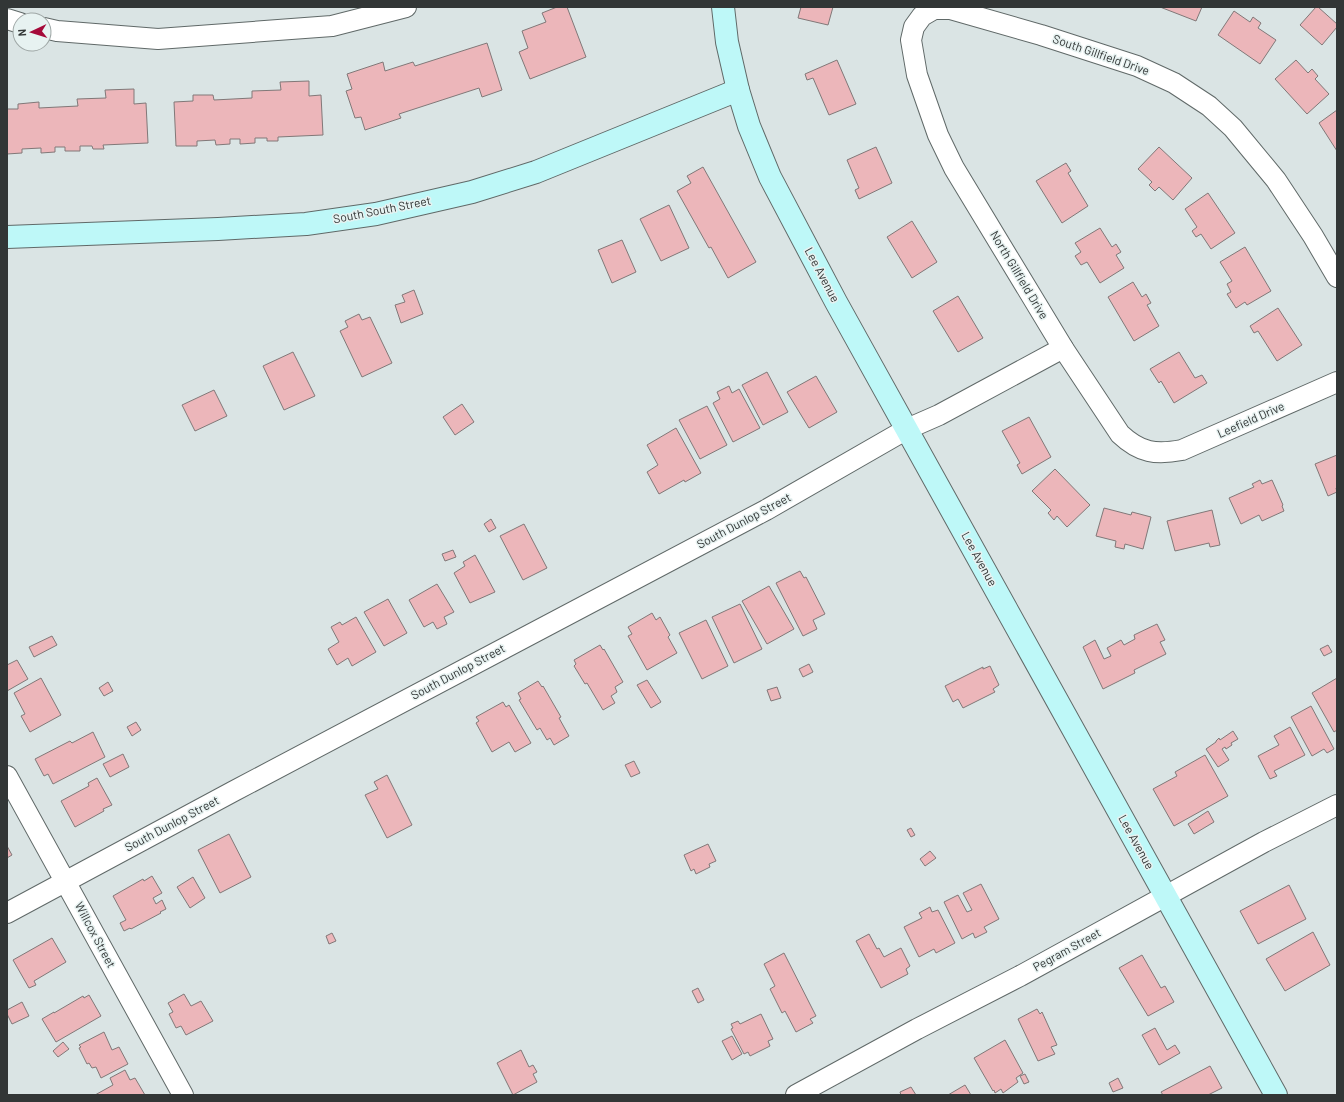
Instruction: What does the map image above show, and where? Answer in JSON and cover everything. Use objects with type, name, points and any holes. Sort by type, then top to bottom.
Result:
[{"type":"street","points":[[52,30],[158,39],[332,26],[406,7]]},
{"type":"street","name":"Lee Avenue","points":[[723,7],[727,42],[738,90],[749,126],[770,177],[836,302],[1276,1095]]},
{"type":"street","name":"South Gillfield Drive","points":[[915,63],[911,40],[914,27],[922,16],[934,10],[950,9],[1041,34],[1137,66],[1174,83],[1209,106],[1233,128],[1276,180],[1337,276]]},
{"type":"street","name":"North Gillfield Drive","points":[[915,63],[922,93],[938,135],[954,168],[1063,348],[1120,434],[1128,441],[1147,451],[1164,454]]},
{"type":"street","name":"South South Street","points":[[7,237],[306,224],[376,214],[472,192],[536,172],[738,90]]},
{"type":"street","name":"South Dunlop Street","points":[[7,914],[234,791],[766,510],[907,429],[939,415],[1063,348]]},
{"type":"street","name":"Leefield Drive","points":[[1164,454],[1182,450],[1337,382]]},
{"type":"street","name":"Willcox Street","points":[[7,776],[183,1095]]},
{"type":"street","name":"Pegram Street","points":[[796,1095],[917,1029],[1020,976],[1166,895],[1337,804]]},
{"type":"building","points":[[557,7],[567,7],[586,57],[530,79],[519,52],[528,48],[522,31],[546,22],[542,13]]},
{"type":"building","points":[[801,7],[833,7],[828,25],[798,18]]},
{"type":"building","points":[[1160,7],[1202,7],[1196,21]]},
{"type":"building","points":[[1316,7],[1318,7],[1337,24],[1337,27],[1322,45],[1300,25]]},
{"type":"building","points":[[1234,11],[1250,22],[1253,17],[1261,23],[1258,28],[1276,40],[1260,64],[1218,35]]},
{"type":"building","points":[[487,43],[502,90],[482,97],[479,88],[399,114],[401,118],[365,130],[361,117],[355,118],[346,91],[352,89],[347,74],[383,62],[385,71],[413,62],[415,66]]},
{"type":"building","points":[[837,60],[856,104],[829,115],[813,78],[807,80],[805,74]]},
{"type":"building","points":[[1296,60],[1308,73],[1312,69],[1318,76],[1315,79],[1329,94],[1307,114],[1275,79]]},
{"type":"building","points":[[309,81],[309,96],[321,95],[323,135],[278,137],[278,141],[267,141],[267,138],[255,138],[255,143],[240,144],[240,139],[230,139],[230,144],[216,145],[215,140],[197,141],[197,146],[176,146],[174,102],[193,101],[193,95],[213,95],[214,100],[252,98],[252,91],[281,90],[280,82]]},
{"type":"building","points":[[134,89],[134,104],[146,103],[148,143],[103,145],[104,149],[93,149],[92,146],[80,146],[80,151],[65,151],[65,147],[55,147],[55,152],[41,153],[41,148],[22,149],[22,153],[7,154],[7,109],[18,109],[18,104],[39,102],[39,108],[78,106],[77,99],[106,98],[105,90]]},
{"type":"building","points":[[1337,110],[1337,151],[1319,123]]},
{"type":"building","points":[[876,147],[892,183],[859,199],[855,190],[859,188],[847,160]]},
{"type":"building","points":[[1159,147],[1192,178],[1173,200],[1159,187],[1155,191],[1149,185],[1152,182],[1138,169]]},
{"type":"building","points":[[1066,163],[1071,171],[1068,173],[1088,206],[1062,223],[1036,181]]},
{"type":"building","points":[[703,167],[756,262],[728,278],[711,247],[709,248],[677,191],[691,183],[687,176]]},
{"type":"building","points":[[1208,193],[1235,233],[1211,249],[1201,234],[1196,237],[1192,231],[1197,227],[1185,209]]},
{"type":"building","points":[[669,205],[689,248],[661,261],[640,219]]},
{"type":"building","points":[[912,221],[937,262],[912,278],[887,237]]},
{"type":"building","points":[[1100,228],[1112,247],[1116,244],[1121,252],[1116,255],[1124,268],[1100,283],[1087,262],[1081,265],[1075,256],[1081,252],[1075,243]]},
{"type":"building","points":[[622,240],[636,272],[612,283],[598,250]]},
{"type":"building","points":[[1245,247],[1271,291],[1247,305],[1245,302],[1236,308],[1227,294],[1231,292],[1227,284],[1232,281],[1220,262]]},
{"type":"building","points":[[1133,282],[1142,297],[1146,294],[1151,303],[1147,305],[1159,326],[1134,341],[1108,297]]},
{"type":"building","points":[[414,290],[423,314],[401,323],[395,305],[405,302],[402,295]]},
{"type":"building","points":[[958,296],[983,338],[958,352],[933,311]]},
{"type":"building","points":[[1278,308],[1302,345],[1277,361],[1258,331],[1254,333],[1250,326]]},
{"type":"building","points":[[359,314],[362,320],[370,317],[392,363],[362,377],[340,331],[348,327],[345,321]]},
{"type":"building","points":[[293,352],[315,396],[284,410],[263,366]]},
{"type":"building","points":[[1179,352],[1195,378],[1202,375],[1207,383],[1174,403],[1161,381],[1159,383],[1150,369]]},
{"type":"building","points":[[767,372],[788,412],[763,425],[742,385]]},
{"type":"building","points":[[816,376],[837,412],[809,428],[787,392]]},
{"type":"building","points":[[729,386],[732,393],[739,389],[760,428],[733,442],[713,403],[720,399],[717,392]]},
{"type":"building","points":[[214,390],[227,416],[195,431],[182,405]]},
{"type":"building","points":[[462,404],[474,422],[455,435],[443,417]]},
{"type":"building","points":[[707,406],[727,445],[700,459],[679,420]]},
{"type":"building","points":[[1029,417],[1051,457],[1022,474],[1017,465],[1020,463],[1002,431]]},
{"type":"building","points":[[676,428],[701,473],[685,482],[684,480],[659,494],[647,472],[658,465],[647,445]]},
{"type":"building","points":[[1337,455],[1337,492],[1328,496],[1315,464]]},
{"type":"building","points":[[1055,469],[1090,505],[1067,527],[1057,516],[1054,520],[1048,513],[1051,510],[1032,491]]},
{"type":"building","points":[[1260,480],[1262,484],[1272,480],[1283,505],[1284,511],[1262,521],[1259,515],[1241,524],[1229,498],[1254,487],[1252,484]]},
{"type":"building","points":[[1104,508],[1131,515],[1132,512],[1151,517],[1143,549],[1125,544],[1124,549],[1115,547],[1116,541],[1096,536]]},
{"type":"building","points":[[1212,510],[1220,545],[1210,547],[1209,543],[1175,551],[1167,521]]},
{"type":"building","points":[[491,519],[496,528],[489,532],[484,524]]},
{"type":"building","points":[[524,524],[547,568],[523,580],[500,536]]},
{"type":"building","points":[[453,550],[456,557],[445,561],[442,554]]},
{"type":"building","points":[[475,555],[495,592],[470,603],[454,573],[465,566],[463,562]]},
{"type":"building","points":[[800,571],[804,578],[806,577],[825,614],[813,620],[817,629],[803,636],[776,583]]},
{"type":"building","points":[[437,584],[454,612],[444,617],[447,624],[437,629],[433,622],[424,627],[409,600]]},
{"type":"building","points":[[769,586],[794,629],[767,644],[742,601]]},
{"type":"building","points":[[388,599],[407,633],[384,646],[364,612]]},
{"type":"building","points":[[740,604],[762,649],[734,663],[712,617]]},
{"type":"building","points":[[652,613],[656,620],[660,617],[670,635],[668,637],[677,653],[647,670],[628,636],[632,634],[628,627]]},
{"type":"building","points":[[356,617],[376,652],[352,666],[348,658],[337,665],[328,649],[339,642],[331,627],[340,622],[342,625]]},
{"type":"building","points":[[706,620],[728,666],[702,679],[679,633]]},
{"type":"building","points":[[1157,624],[1165,640],[1160,642],[1166,654],[1134,670],[1135,673],[1103,689],[1083,647],[1095,640],[1104,659],[1111,656],[1107,648],[1121,640],[1124,645],[1135,639],[1134,635]]},
{"type":"building","points":[[52,636],[57,645],[34,657],[29,647]]},
{"type":"building","points":[[600,645],[603,650],[604,649],[623,682],[615,687],[617,692],[611,696],[615,703],[603,710],[587,683],[585,684],[574,666],[576,664],[574,660]]},
{"type":"building","points":[[1328,645],[1332,652],[1324,656],[1320,649]]},
{"type":"building","points":[[17,660],[28,679],[7,691],[7,665]]},
{"type":"building","points":[[809,664],[813,672],[803,677],[799,669]]},
{"type":"building","points":[[990,666],[999,685],[993,689],[995,692],[963,708],[958,699],[953,702],[945,686],[983,667],[983,669]]},
{"type":"building","points":[[41,678],[61,715],[30,732],[21,716],[25,714],[14,693]]},
{"type":"building","points":[[1337,678],[1337,730],[1334,732],[1312,693]]},
{"type":"building","points":[[647,680],[661,702],[651,708],[637,685]]},
{"type":"building","points":[[538,681],[542,687],[543,686],[561,717],[559,718],[569,736],[554,745],[550,738],[547,740],[540,728],[537,730],[519,700],[521,699],[518,693]]},
{"type":"building","points":[[108,682],[113,691],[104,696],[99,688]]},
{"type":"building","points":[[777,687],[781,698],[771,701],[767,690]]},
{"type":"building","points":[[503,702],[506,707],[509,705],[531,743],[515,752],[509,742],[492,752],[476,723],[479,721],[476,717]]},
{"type":"building","points":[[1311,706],[1334,749],[1327,753],[1324,749],[1312,756],[1291,717]]},
{"type":"building","points":[[136,722],[141,730],[132,736],[127,727]]},
{"type":"building","points":[[1290,727],[1305,755],[1274,771],[1277,776],[1270,779],[1258,756],[1279,745],[1274,736]]},
{"type":"building","points":[[1233,731],[1238,739],[1231,743],[1232,745],[1226,749],[1225,747],[1222,749],[1229,760],[1218,767],[1206,749],[1219,738],[1220,740]]},
{"type":"building","points":[[93,732],[105,757],[53,784],[48,774],[44,776],[35,759],[70,741],[72,743]]},
{"type":"building","points":[[123,754],[129,767],[110,777],[103,764]]},
{"type":"building","points":[[1205,755],[1228,796],[1174,826],[1153,789],[1177,776],[1175,772]]},
{"type":"building","points":[[634,761],[640,773],[631,777],[625,765]]},
{"type":"building","points":[[387,775],[412,825],[387,838],[365,795],[378,789],[374,782]]},
{"type":"building","points":[[97,778],[112,805],[75,827],[61,801],[89,786],[88,783]]},
{"type":"building","points":[[1208,811],[1214,822],[1194,834],[1188,824]]},
{"type":"building","points":[[911,828],[915,835],[911,837],[907,830]]},
{"type":"building","points":[[229,834],[251,877],[220,893],[198,850]]},
{"type":"building","points":[[708,844],[716,861],[709,864],[710,867],[696,874],[694,869],[691,871],[684,855]]},
{"type":"building","points":[[7,846],[12,855],[7,858]]},
{"type":"building","points":[[930,851],[936,858],[925,866],[920,859]]},
{"type":"building","points":[[152,876],[162,893],[153,898],[156,904],[162,900],[166,909],[131,929],[130,928],[124,931],[120,923],[126,920],[113,896],[143,879],[144,881]]},
{"type":"building","points":[[193,877],[205,898],[190,908],[177,887]]},
{"type":"building","points":[[981,884],[999,919],[984,927],[987,932],[975,938],[973,933],[962,939],[944,902],[958,895],[967,912],[972,910],[963,893]]},
{"type":"building","points":[[1289,885],[1306,919],[1258,944],[1240,911]]},
{"type":"building","points":[[930,907],[932,912],[938,910],[955,943],[936,953],[934,949],[919,957],[904,927],[922,918],[919,913]]},
{"type":"building","points":[[1313,932],[1330,965],[1285,991],[1266,959]]},
{"type":"building","points":[[332,933],[336,941],[329,944],[326,936]]},
{"type":"building","points":[[869,934],[877,949],[879,948],[884,957],[901,948],[910,966],[906,969],[908,974],[881,988],[856,941]]},
{"type":"building","points":[[52,938],[66,962],[34,981],[36,985],[29,988],[13,960]]},
{"type":"building","points":[[784,953],[816,1016],[810,1019],[813,1023],[796,1032],[785,1011],[782,1013],[770,989],[775,986],[764,964]]},
{"type":"building","points":[[1142,955],[1161,988],[1165,986],[1174,1002],[1148,1016],[1119,968]]},
{"type":"building","points":[[698,988],[704,1000],[698,1003],[692,991]]},
{"type":"building","points":[[184,994],[191,1006],[201,1001],[213,1021],[186,1035],[181,1026],[176,1028],[169,1014],[173,1012],[168,1003]]},
{"type":"building","points":[[89,995],[101,1016],[56,1042],[42,1019],[83,996],[84,998]]},
{"type":"building","points":[[22,1002],[29,1016],[12,1024],[7,1014],[7,1010]]},
{"type":"building","points":[[1037,1009],[1040,1014],[1042,1012],[1057,1045],[1051,1047],[1055,1054],[1038,1061],[1018,1019]]},
{"type":"building","points":[[761,1014],[773,1039],[768,1041],[770,1046],[750,1056],[748,1052],[744,1054],[731,1029],[733,1028],[731,1024],[738,1021],[740,1024]]},
{"type":"building","points":[[1155,1028],[1167,1050],[1175,1045],[1180,1053],[1159,1065],[1142,1035]]},
{"type":"building","points":[[104,1032],[112,1050],[119,1047],[128,1064],[101,1078],[96,1067],[92,1068],[89,1063],[87,1064],[79,1045]]},
{"type":"building","points":[[732,1036],[742,1054],[732,1060],[722,1041]]},
{"type":"building","points":[[1005,1040],[1023,1073],[1016,1078],[1018,1082],[1003,1093],[1001,1089],[995,1093],[974,1058]]},
{"type":"building","points":[[63,1042],[69,1049],[58,1057],[53,1051]]},
{"type":"building","points":[[521,1050],[529,1067],[533,1065],[537,1072],[533,1074],[537,1082],[513,1095],[497,1063]]},
{"type":"building","points":[[1210,1066],[1222,1088],[1208,1095],[1163,1095],[1161,1092]]},
{"type":"building","points":[[125,1070],[130,1080],[135,1078],[145,1095],[95,1095],[113,1085],[110,1078]]},
{"type":"building","points":[[1025,1074],[1029,1082],[1024,1084],[1020,1076]]},
{"type":"building","points":[[1118,1078],[1123,1088],[1113,1092],[1109,1083]]},
{"type":"building","points":[[965,1085],[971,1095],[948,1095]]},
{"type":"building","points":[[911,1087],[916,1095],[901,1095],[900,1092]]}]
